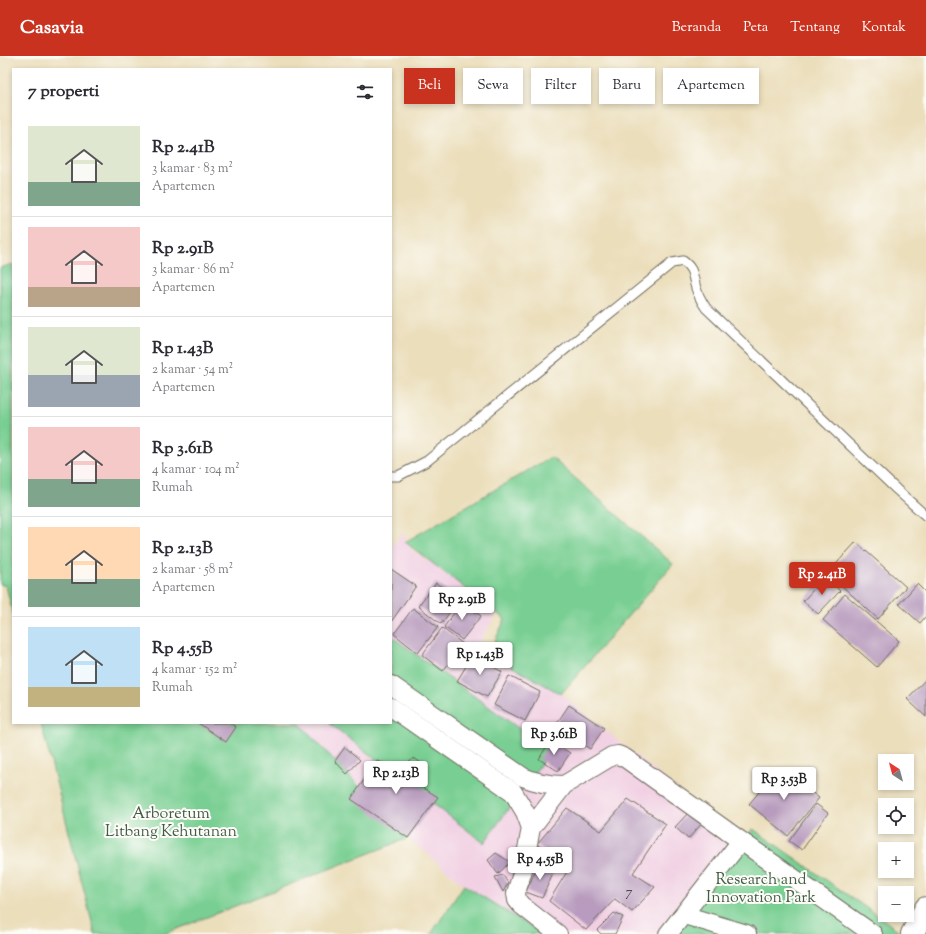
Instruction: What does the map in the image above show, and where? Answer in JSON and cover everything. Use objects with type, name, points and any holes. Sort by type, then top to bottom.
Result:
[{"type":"street","points":[[392,686],[523,777],[550,785],[564,785]]},
{"type":"street","points":[[392,708],[513,792],[531,828]]},
{"type":"street","points":[[558,934],[521,905],[517,900],[516,893],[523,870],[531,828],[564,785],[612,756],[618,755],[625,758],[740,842],[873,934]]},
{"type":"street","points":[[513,792],[523,777]]},
{"type":"street","points":[[668,934],[740,842]]},
{"type":"street","points":[[912,934],[926,908]]},
{"type":"street","points":[[684,915],[748,934]]},
{"type":"lane","points":[[392,476],[398,476],[427,461],[672,263],[683,261],[690,266],[694,276],[696,288],[706,308],[926,516]]},
{"type":"shaded area","points":[[403,532],[411,549],[499,609],[477,647],[561,694],[741,841],[664,934],[543,934],[464,885],[408,838],[300,724],[392,724],[392,547]]},
{"type":"green space","points":[[12,264],[12,610],[6,586],[0,584],[0,268]]},
{"type":"green space","points":[[551,457],[673,564],[561,694],[489,654],[505,619],[405,542]]},
{"type":"green space","points":[[392,637],[550,751],[484,843],[330,724],[392,724]]},
{"type":"green space","name":"Arboretum Litbang Kehutanan","points":[[41,724],[300,724],[408,838],[164,934],[95,934]]},
{"type":"green space","name":"Research and Innovation Park","points":[[753,829],[878,916],[878,922],[887,922],[898,930],[895,934],[664,934]]},
{"type":"green space","points":[[464,885],[542,934],[431,934]]},
{"type":"building","points":[[856,542],[906,587],[878,619],[828,573]]},
{"type":"building","points":[[392,570],[416,586],[392,621]]},
{"type":"building","points":[[825,577],[840,591],[818,614],[803,601]]},
{"type":"building","points":[[436,583],[459,600],[441,624],[418,606]]},
{"type":"building","points":[[917,584],[926,593],[926,616],[920,623],[899,604]]},
{"type":"building","points":[[845,594],[899,641],[877,667],[823,620]]},
{"type":"building","points":[[462,602],[481,616],[462,640],[444,627]]},
{"type":"building","points":[[413,608],[438,627],[418,653],[394,634]]},
{"type":"building","points":[[442,628],[463,644],[443,671],[422,655]]},
{"type":"building","points":[[473,655],[502,672],[487,697],[457,681]]},
{"type":"building","points":[[509,676],[540,692],[525,721],[494,705]]},
{"type":"building","points":[[926,679],[926,717],[907,699]]},
{"type":"building","points":[[569,705],[604,728],[590,749],[555,726]]},
{"type":"building","points":[[199,724],[232,724],[236,727],[226,742]]},
{"type":"building","points":[[550,741],[570,753],[558,771],[539,759]]},
{"type":"building","points":[[345,747],[360,760],[347,774],[335,761]]},
{"type":"building","points":[[414,758],[428,768],[417,784],[438,797],[408,838],[351,799],[377,761],[401,769]]},
{"type":"building","points":[[780,767],[819,798],[788,836],[749,804]]},
{"type":"building","points":[[628,799],[666,824],[633,873],[655,887],[632,912],[615,899],[586,930],[549,901],[568,870],[537,844],[567,808],[601,831]]},
{"type":"building","points":[[816,804],[828,813],[802,850],[789,841]]},
{"type":"building","points":[[692,809],[704,821],[688,839],[675,827]]},
{"type":"building","points":[[496,853],[510,862],[498,874],[488,860]]},
{"type":"building","points":[[537,867],[555,868],[542,898],[526,892]]},
{"type":"building","points":[[503,875],[508,883],[503,892],[495,877]]},
{"type":"building","points":[[614,913],[623,917],[615,934],[601,934],[597,930]]}]
